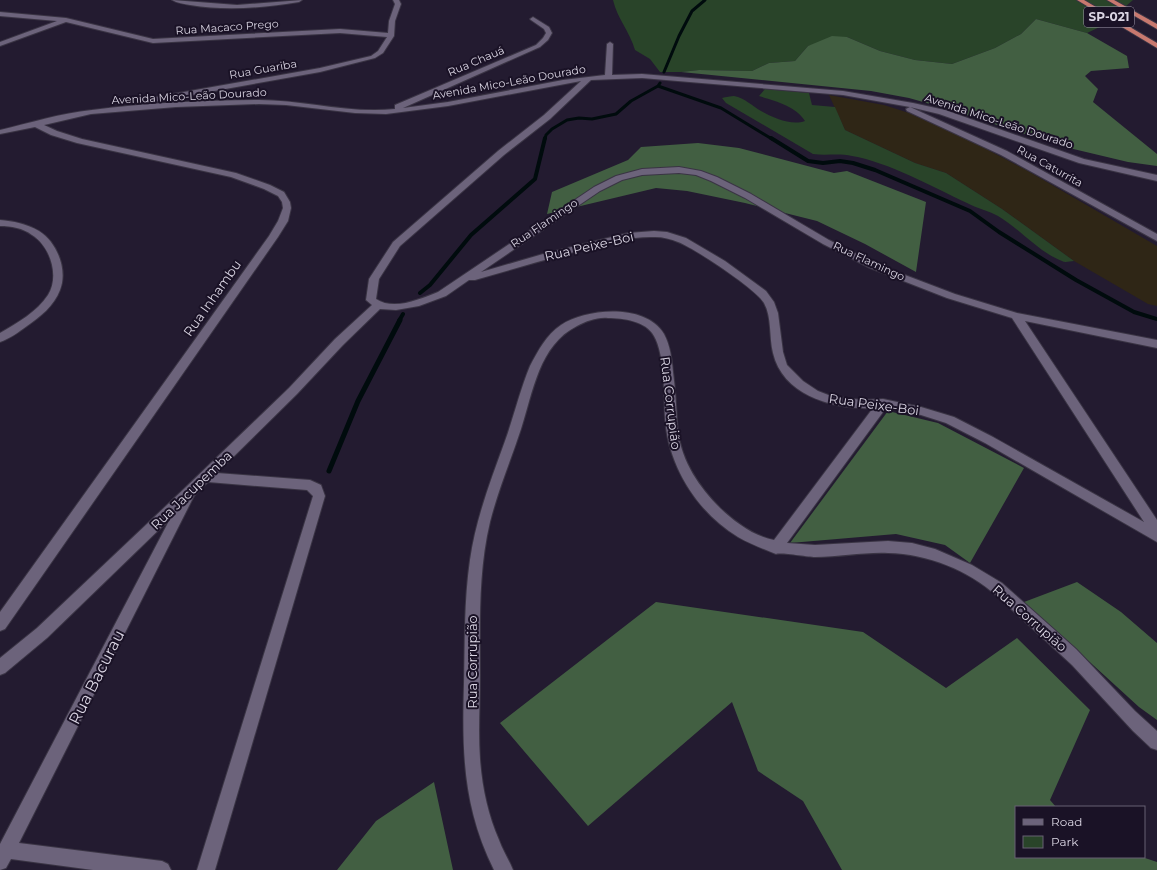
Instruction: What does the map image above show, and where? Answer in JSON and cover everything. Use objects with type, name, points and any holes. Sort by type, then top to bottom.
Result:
[{"type":"highway","name":"SP-021","points":[[1080,0],[1157,46]]},
{"type":"highway","name":"SP-021","points":[[1110,0],[1157,27]]},
{"type":"street","points":[[175,0],[198,5],[240,8],[257,7],[299,0]]},
{"type":"street","name":"Rua Guariba","points":[[91,112],[320,70],[372,57],[381,52],[391,36],[392,21],[399,1]]},
{"type":"street","name":"Rua Macaco Prego","points":[[0,14],[66,20],[154,41],[340,31],[391,36]]},
{"type":"street","name":"Rua Chauá","points":[[386,112],[538,46],[546,39],[549,33],[547,28],[533,19]]},
{"type":"street","points":[[0,44],[66,20]]},
{"type":"street","points":[[608,76],[610,44]]},
{"type":"street","name":"Avenida Mico-Leão Dourado","points":[[0,132],[91,112],[176,105],[259,102],[286,103],[354,111],[386,112],[425,108],[543,85],[589,78],[608,76],[654,76],[843,93],[927,108],[1082,161],[1157,178]]},
{"type":"street","points":[[377,306],[371,300],[374,279],[396,244],[501,153],[548,117],[589,78]]},
{"type":"street","name":"Rua Caturrita","points":[[890,101],[1017,160],[1157,238]]},
{"type":"street","points":[[927,108],[925,113],[929,118]]},
{"type":"street","name":"Rua Inhambu","points":[[0,624],[272,237],[283,221],[287,208],[286,202],[281,194],[268,187],[233,175],[80,141],[54,133],[36,124]]},
{"type":"street","points":[[1082,161],[1157,185]]},
{"type":"street","name":"Rua Flamingo","points":[[377,306],[395,307],[413,304],[442,294],[597,189],[620,178],[642,172],[679,170],[698,173],[720,182],[748,196],[826,242],[873,266],[951,296],[1016,316],[1157,344]]},
{"type":"street","points":[[0,223],[18,226],[42,238],[51,251],[58,271],[58,285],[51,298],[40,311],[0,338]]},
{"type":"street","name":"Rua Peixe-Boi","points":[[458,283],[515,264],[628,236],[654,234],[667,235],[683,240],[699,248],[762,294],[773,313],[778,352],[782,366],[799,384],[814,394],[830,400],[862,404],[883,403],[922,411],[950,420],[989,440],[1157,536]]},
{"type":"street","name":"Rua Jacupemba","points":[[0,668],[42,633],[191,491],[293,392],[339,342],[377,306]]},
{"type":"street","name":"Rua Corrupião","points":[[504,870],[484,822],[477,797],[471,747],[472,609],[476,550],[486,511],[532,374],[542,353],[553,337],[572,323],[587,317],[606,314],[637,319],[650,324],[657,331],[664,346],[670,388],[673,439],[678,457],[688,477],[702,496],[725,520],[747,536],[776,548],[806,552],[897,547],[933,554],[960,566],[995,586],[1088,670],[1120,707],[1157,742]]},
{"type":"street","points":[[1016,316],[1157,531]]},
{"type":"street","points":[[776,548],[883,403]]},
{"type":"street","points":[[205,477],[310,485],[316,489],[319,496],[206,870]]},
{"type":"street","name":"Rua Bacurau","points":[[3,856],[191,491]]},
{"type":"street","points":[[3,856],[162,870]]},
{"type":"shaded area","points":[[829,95],[884,105],[909,113],[969,140],[1028,171],[1157,246],[1157,306],[1148,304],[1074,261],[1002,209],[946,173],[915,163],[845,130]]},
{"type":"green space","points":[[613,0],[1133,0],[1104,25],[1087,33],[1036,19],[1021,34],[995,48],[952,64],[915,60],[880,51],[847,37],[808,46],[795,61],[769,63],[752,71],[699,70],[660,72],[650,59],[635,50],[633,43],[617,13]]},
{"type":"green space","points":[[1036,19],[1087,33],[1127,56],[1129,68],[1091,71],[1085,76],[1098,89],[1093,102],[1157,154],[1157,166],[1128,162],[1065,147],[909,98],[871,91],[681,72],[699,70],[752,71],[769,63],[795,61],[808,46],[832,36],[847,37],[880,51],[915,60],[952,64],[995,48],[1021,34]]},
{"type":"green space","points":[[765,89],[809,93],[812,105],[835,107],[845,130],[915,163],[946,173],[1002,209],[1074,261],[1065,262],[1053,257],[998,216],[971,205],[895,169],[852,156],[813,154],[726,103],[722,98],[733,96],[738,97],[777,119],[794,123],[805,121],[796,111],[791,108],[759,96]]},
{"type":"green space","points":[[698,143],[739,148],[834,173],[847,171],[926,202],[916,272],[865,244],[817,221],[745,203],[687,191],[656,188],[547,214],[552,192],[628,160],[641,147]]},
{"type":"green space","points":[[888,411],[938,423],[1024,468],[970,563],[945,545],[896,534],[790,543]]},
{"type":"green space","points":[[1077,582],[1121,612],[1157,643],[1157,720],[1139,707],[1024,602]]},
{"type":"green space","points":[[656,602],[863,632],[946,688],[1017,638],[1090,710],[1050,800],[1055,806],[1015,806],[1015,858],[1145,858],[1157,862],[1157,870],[842,870],[803,801],[758,771],[732,702],[588,826],[500,723]]},
{"type":"green space","points":[[434,782],[453,870],[337,870],[376,821]]},
{"type":"waterway","points":[[664,72],[679,36],[692,11],[705,0]]},
{"type":"waterway","points":[[545,139],[546,135],[552,129],[567,120],[579,118],[592,119],[616,114],[631,101],[658,86]]},
{"type":"waterway","points":[[658,86],[721,108],[772,139]]},
{"type":"waterway","points":[[420,293],[430,285],[471,235],[535,179],[545,138]]},
{"type":"waterway","points":[[771,138],[808,161],[823,163],[840,161],[853,163],[875,170],[970,211],[999,232],[1076,280],[1134,312],[1157,319]]},
{"type":"waterway","points":[[399,321],[403,314]]},
{"type":"waterway","points":[[329,471],[358,401],[400,320]]}]
